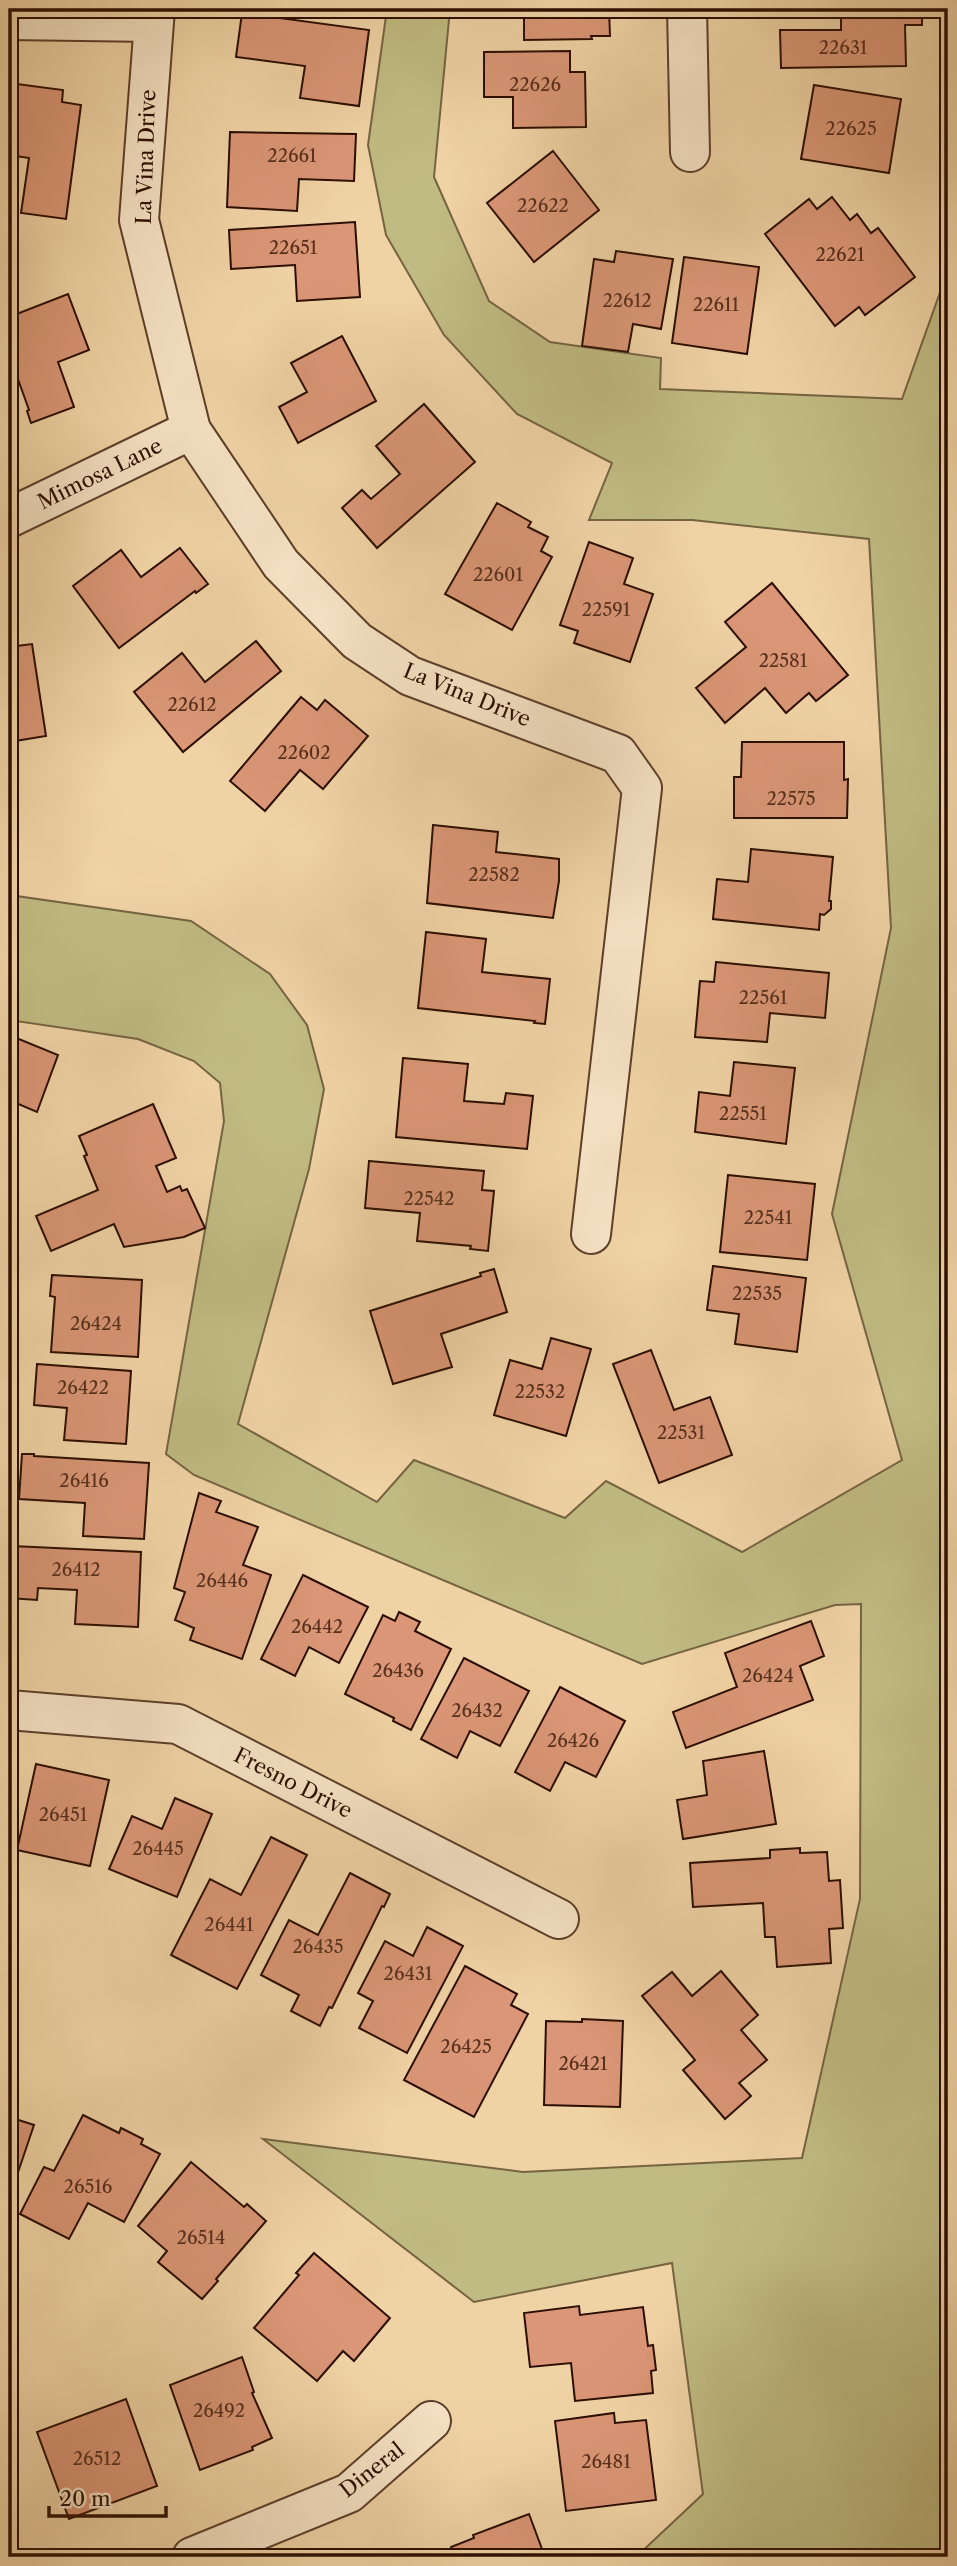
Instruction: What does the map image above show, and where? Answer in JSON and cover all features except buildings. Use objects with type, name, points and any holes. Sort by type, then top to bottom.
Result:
[{"type":"street","points":[[687,9],[690,152]]},
{"type":"street","points":[[9,20],[154,15]]},
{"type":"street","name":"La Vina Drive","points":[[154,15],[139,220],[191,430],[281,564],[357,641],[410,676],[618,754],[642,788],[591,1234]]},
{"type":"street","name":"Mimosa Lane","points":[[9,517],[191,430]]},
{"type":"street","name":"Fresno Drive","points":[[9,1710],[178,1724],[559,1919]]},
{"type":"street","name":"Dineral","points":[[192,2557],[349,2493],[431,2421]]},
{"type":"shaded area","points":[[387,9],[450,9],[434,177],[489,301],[550,342],[661,358],[660,389],[902,399],[948,270],[948,2557],[636,2557],[703,2494],[672,2263],[474,2302],[263,2139],[523,2172],[802,2158],[860,1899],[861,1604],[835,1605],[642,1664],[194,1475],[166,1454],[224,1121],[220,1083],[194,1061],[138,1039],[9,1020],[9,895],[191,921],[270,974],[307,1025],[324,1089],[309,1169],[238,1424],[377,1502],[414,1460],[565,1518],[606,1481],[742,1552],[902,1460],[832,1214],[891,928],[869,539],[692,520],[589,520],[612,463],[517,414],[444,335],[386,235],[368,145]]}]
